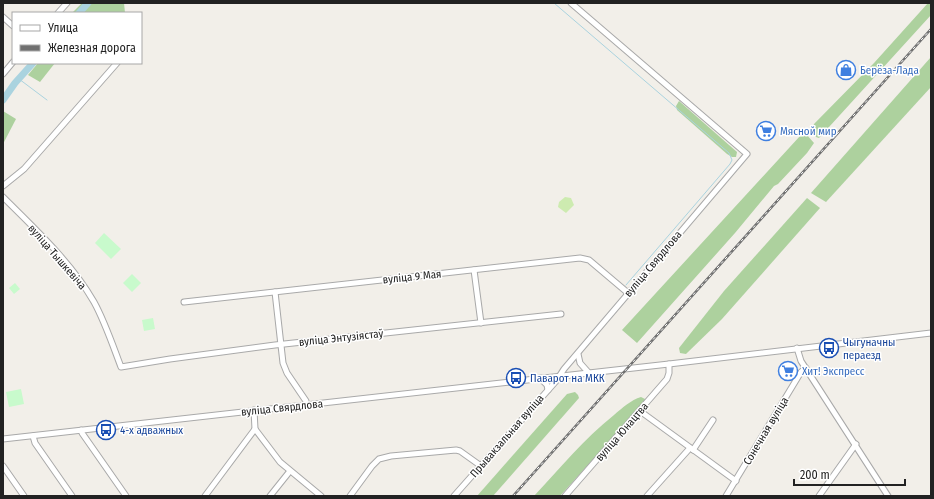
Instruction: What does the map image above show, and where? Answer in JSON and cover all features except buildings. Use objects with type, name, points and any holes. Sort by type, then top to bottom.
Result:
[{"type":"street","points":[[59,12],[67,3]]},
{"type":"street","name":"вуліца Свярдлова","points":[[560,375],[747,154],[571,3]]},
{"type":"street","points":[[3,17],[12,25]]},
{"type":"street","points":[[3,74],[12,63]]},
{"type":"street","points":[[3,186],[24,169],[116,64]]},
{"type":"street","name":"вуліца Тышкевіча","points":[[3,197],[54,249],[88,293],[94,303],[121,367]]},
{"type":"street","name":"вуліца 9 Мая","points":[[184,302],[580,258],[589,260],[628,293]]},
{"type":"street","points":[[474,270],[481,323]]},
{"type":"street","points":[[275,292],[283,363],[287,373],[306,401],[306,405]]},
{"type":"street","name":"вуліца Энтузіястаў","points":[[121,367],[280,344],[561,314]]},
{"type":"street","name":"вуліца Свярдлова","points":[[3,439],[931,333]]},
{"type":"street","points":[[797,348],[799,357],[888,496]]},
{"type":"street","points":[[578,354],[580,363],[588,372]]},
{"type":"street","name":"вуліца Юнацтва","points":[[565,496],[668,379],[670,373],[669,364]]},
{"type":"street","name":"Сонечная вуліца","points":[[726,496],[801,372],[806,368]]},
{"type":"street","name":"Прывакзальная вуліца","points":[[454,496],[560,375]]},
{"type":"street","points":[[540,378],[547,385],[548,390]]},
{"type":"street","points":[[254,410],[255,429],[280,462],[321,496]]},
{"type":"street","points":[[640,411],[736,481]]},
{"type":"street","points":[[647,496],[691,449],[713,420]]},
{"type":"street","points":[[205,496],[255,429]]},
{"type":"street","points":[[81,430],[126,496]]},
{"type":"street","points":[[33,436],[35,443],[72,496]]},
{"type":"street","points":[[819,496],[856,444]]},
{"type":"street","points":[[350,496],[379,459],[391,456],[456,450],[460,451],[481,466]]},
{"type":"street","points":[[3,467],[24,496]]},
{"type":"street","points":[[270,496],[290,471]]},
{"type":"street","points":[[569,491],[574,496]]},
{"type":"green space","points":[[82,3],[124,3],[125,12],[73,12]]},
{"type":"green space","points":[[928,3],[931,3],[931,15],[819,138],[816,137],[811,131],[814,124],[874,63]]},
{"type":"green space","points":[[931,57],[931,87],[826,202],[811,193]]},
{"type":"green space","points":[[37,64],[54,64],[40,82],[28,75]]},
{"type":"green space","points":[[679,101],[737,152],[736,157],[732,157],[727,154],[677,110],[676,106]]},
{"type":"green space","points":[[3,111],[16,119],[3,144]]},
{"type":"green space","points":[[806,134],[814,143],[807,153],[778,184],[774,186],[735,233],[637,343],[622,330],[800,136]]},
{"type":"green space","points":[[565,197],[571,198],[574,205],[566,213],[558,207],[559,202]]},
{"type":"green space","points":[[807,198],[820,208],[722,319],[686,354],[680,353],[679,348],[724,291]]},
{"type":"green space","points":[[104,233],[121,249],[111,259],[95,243]]},
{"type":"green space","points":[[132,274],[141,283],[132,292],[123,283]]},
{"type":"green space","points":[[15,283],[20,289],[14,294],[9,288]]},
{"type":"green space","points":[[153,318],[155,329],[144,331],[142,320]]},
{"type":"green space","points":[[21,389],[24,404],[9,407],[6,392]]},
{"type":"green space","points":[[575,392],[579,398],[493,496],[477,496],[567,394]]},
{"type":"green space","points":[[641,397],[645,399],[644,403],[560,496],[534,496],[592,434],[623,407]]},
{"type":"waterway","points":[[80,12],[88,3]]},
{"type":"waterway","points":[[554,3],[729,153],[732,160],[626,285]]},
{"type":"waterway","points":[[3,100],[15,83],[32,64]]},
{"type":"waterway","points":[[19,79],[47,100]]},
{"type":"railway","points":[[513,496],[931,29]]},
{"type":"place","name":"Берёза-Лада","points":[[846,70]]},
{"type":"place","name":"Мясной мир","points":[[766,131]]},
{"type":"place","name":"Чыгуначны пераезд","points":[[829,348]]},
{"type":"place","name":"Хит! Экспресс","points":[[788,371]]},
{"type":"place","name":"Паварот на МКК","points":[[516,378]]},
{"type":"place","name":"4-х адважных","points":[[106,430]]}]
